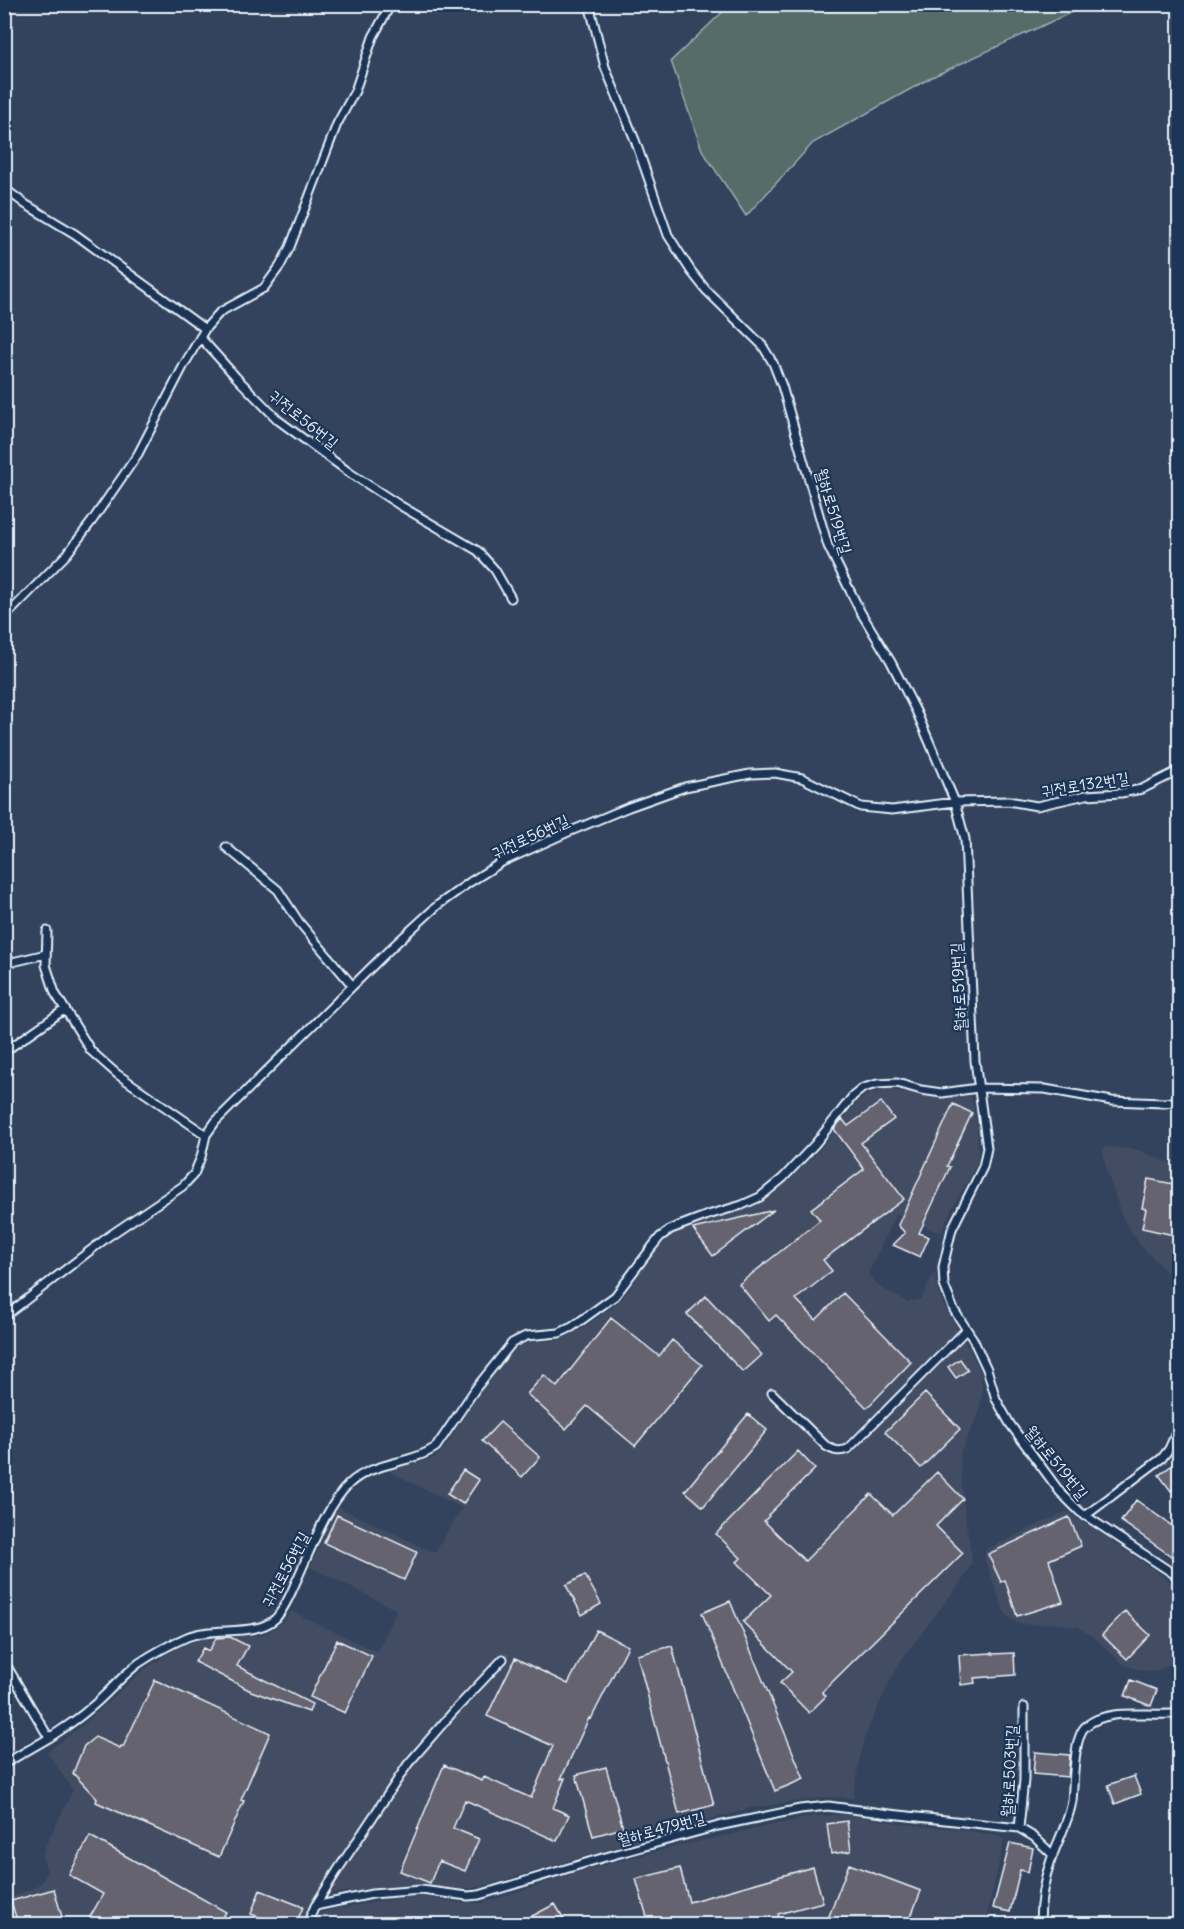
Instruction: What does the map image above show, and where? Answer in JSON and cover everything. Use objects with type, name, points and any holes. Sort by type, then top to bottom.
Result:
[{"type":"lane","points":[[4,618],[67,554],[92,521],[138,454],[205,329],[220,312],[264,288],[280,266],[290,247],[337,124],[356,91],[373,37],[391,4]]},
{"type":"lane","name":"월하로519번길","points":[[589,4],[605,67],[635,140],[668,235],[706,290],[762,345],[773,363],[791,415],[828,546],[917,713],[955,802],[965,839],[968,866],[970,985],[978,1088],[987,1148],[983,1167],[952,1229],[943,1267],[944,1285],[954,1310],[987,1369],[996,1399],[1010,1424],[1060,1492],[1085,1516],[1179,1578]]},
{"type":"lane","points":[[4,188],[25,204],[75,234],[205,329]]},
{"type":"lane","name":"귀전로56번길","points":[[200,337],[278,420],[401,506],[478,551],[495,570],[511,598]]},
{"type":"lane","name":"귀전로132번길","points":[[955,802],[1008,801],[1036,806],[1086,795],[1142,789],[1179,770]]},
{"type":"lane","name":"귀전로56번길","points":[[4,1317],[109,1236],[183,1186],[194,1174],[206,1136],[216,1121],[352,985],[438,905],[502,862],[629,807],[685,787],[750,774],[775,772],[802,778],[861,807],[892,810],[955,802]]},
{"type":"lane","points":[[226,847],[278,890],[299,922],[352,985]]},
{"type":"lane","points":[[47,931],[46,965],[55,993],[91,1051],[117,1074],[206,1136]]},
{"type":"lane","points":[[4,964],[46,954]]},
{"type":"lane","points":[[4,1052],[64,1010]]},
{"type":"lane","name":"귀전로56번길","points":[[4,1764],[49,1738],[89,1710],[139,1664],[168,1646],[191,1635],[213,1630],[263,1626],[275,1619],[285,1605],[329,1513],[349,1484],[380,1466],[428,1452],[436,1447],[476,1388],[512,1343],[526,1336],[559,1333],[572,1328],[615,1296],[652,1246],[671,1229],[760,1197],[783,1178],[815,1144],[853,1096],[863,1088],[877,1084],[897,1083],[942,1093],[978,1088]]},
{"type":"lane","points":[[978,1088],[1045,1089],[1112,1101],[1164,1103],[1179,1101]]},
{"type":"lane","points":[[772,1393],[826,1446],[840,1452],[848,1449],[966,1329]]},
{"type":"lane","name":"월하로519번길","points":[[1085,1516],[1162,1458],[1169,1449],[1179,1424]]},
{"type":"lane","points":[[307,1924],[315,1906],[408,1764],[503,1659]]},
{"type":"lane","points":[[4,1660],[49,1738]]},
{"type":"lane","name":"월하로503번길","points":[[1024,1707],[1024,1780],[1019,1828],[1034,1837],[1053,1855]]},
{"type":"lane","points":[[1040,1924],[1040,1905],[1053,1855],[1070,1814],[1078,1740],[1083,1727],[1093,1721],[1124,1713],[1166,1715],[1179,1713]]},
{"type":"lane","name":"월하로479번길","points":[[315,1906],[372,1894],[421,1890],[468,1896],[492,1893],[602,1858],[718,1826],[800,1809],[828,1806],[890,1815],[1019,1828]]},
{"type":"shaded area","points":[[886,1090],[921,1096],[968,1095],[971,1097],[977,1125],[977,1164],[950,1212],[942,1232],[896,1213],[868,1274],[881,1288],[907,1302],[921,1299],[935,1272],[937,1290],[944,1306],[981,1373],[982,1394],[979,1413],[961,1451],[960,1464],[971,1565],[963,1579],[902,1659],[888,1685],[867,1731],[853,1798],[827,1797],[750,1808],[480,1887],[461,1889],[412,1885],[315,1895],[300,1924],[10,1924],[7,1901],[11,1897],[34,1888],[44,1880],[47,1870],[42,1857],[43,1851],[73,1790],[47,1752],[82,1726],[142,1671],[177,1648],[212,1637],[266,1634],[283,1622],[291,1611],[377,1652],[397,1610],[310,1567],[338,1507],[435,1553],[462,1508],[389,1471],[434,1458],[443,1450],[484,1386],[518,1346],[534,1341],[553,1341],[580,1330],[623,1298],[652,1255],[675,1232],[691,1225],[732,1214],[766,1200],[819,1151],[857,1102],[865,1096]]},
{"type":"shaded area","points":[[1107,1147],[1135,1149],[1179,1167],[1179,1284],[1141,1246],[1123,1219],[1107,1172],[1103,1152]]},
{"type":"shaded area","points":[[1067,1511],[1179,1589],[1179,1659],[1158,1670],[1148,1671],[1134,1668],[1123,1664],[1095,1638],[1078,1627],[1055,1623],[1031,1625],[1017,1623],[1009,1618],[1003,1609],[985,1560],[985,1552]]},
{"type":"shaded area","points":[[840,1815],[964,1830],[1003,1839],[985,1924],[313,1924],[318,1914],[330,1910],[395,1899],[420,1896],[458,1903],[483,1903],[585,1870],[682,1845],[815,1816]]},
{"type":"green space","points":[[730,5],[1087,5],[934,76],[813,143],[746,216],[702,150],[671,61]]},
{"type":"building","points":[[881,1102],[894,1119],[861,1143],[904,1199],[823,1260],[832,1271],[796,1299],[816,1320],[843,1293],[911,1362],[867,1408],[776,1315],[769,1321],[739,1284],[820,1220],[811,1209],[864,1169],[834,1129],[842,1119],[848,1126]]},
{"type":"building","points":[[953,1104],[972,1113],[919,1233],[929,1237],[920,1257],[893,1245],[905,1233],[898,1225]]},
{"type":"building","points":[[1148,1179],[1179,1185],[1179,1216],[1174,1235],[1142,1228],[1146,1209],[1142,1208]]},
{"type":"building","points":[[774,1210],[713,1256],[693,1229]]},
{"type":"building","points":[[706,1296],[762,1355],[743,1372],[687,1314]]},
{"type":"building","points":[[611,1318],[659,1356],[672,1340],[702,1365],[635,1446],[587,1406],[566,1429],[527,1394],[544,1375],[557,1387]]},
{"type":"building","points":[[960,1359],[968,1370],[956,1378],[948,1367]]},
{"type":"building","points":[[925,1393],[960,1429],[921,1468],[885,1432]]},
{"type":"building","points":[[748,1414],[767,1430],[703,1507],[685,1491]]},
{"type":"building","points":[[500,1422],[540,1457],[522,1477],[482,1441]]},
{"type":"building","points":[[798,1451],[815,1469],[764,1521],[805,1561],[871,1494],[893,1515],[937,1472],[963,1499],[936,1526],[963,1553],[822,1692],[826,1696],[809,1713],[780,1683],[792,1672],[743,1622],[771,1595],[737,1562],[741,1558],[716,1534]]},
{"type":"building","points":[[1179,1460],[1179,1485],[1171,1491],[1159,1475]]},
{"type":"building","points":[[463,1470],[479,1480],[463,1504],[447,1494]]},
{"type":"building","points":[[1136,1500],[1179,1531],[1179,1550],[1174,1558],[1121,1521]]},
{"type":"building","points":[[337,1515],[417,1552],[404,1580],[324,1543]]},
{"type":"building","points":[[1069,1517],[1081,1546],[1049,1560],[1063,1602],[1017,1616],[1005,1580],[1001,1582],[988,1554]]},
{"type":"building","points":[[585,1575],[601,1604],[582,1615],[566,1585]]},
{"type":"building","points":[[730,1601],[804,1779],[775,1791],[702,1613]]},
{"type":"building","points":[[1125,1611],[1150,1635],[1127,1659],[1102,1635]]},
{"type":"building","points":[[596,1630],[628,1646],[591,1719],[589,1718],[561,1779],[565,1778],[553,1808],[569,1815],[557,1841],[465,1800],[453,1828],[479,1839],[465,1871],[439,1861],[430,1883],[400,1871],[444,1765],[482,1781],[484,1777],[531,1798],[553,1746],[487,1716],[515,1658],[568,1684]]},
{"type":"building","points":[[230,1637],[248,1646],[237,1666],[312,1704],[309,1712],[251,1691],[195,1662],[203,1648],[209,1651],[216,1638]]},
{"type":"building","points":[[337,1640],[372,1656],[345,1713],[310,1697]]},
{"type":"building","points":[[672,1646],[714,1805],[679,1814],[637,1655]]},
{"type":"building","points":[[1014,1653],[1015,1675],[974,1678],[975,1683],[961,1685],[959,1655]]},
{"type":"building","points":[[155,1680],[270,1733],[241,1800],[244,1801],[219,1857],[96,1802],[97,1799],[73,1773],[84,1746],[95,1737],[120,1748],[123,1747]]},
{"type":"building","points":[[1131,1680],[1157,1690],[1151,1706],[1125,1696]]},
{"type":"building","points":[[1035,1752],[1070,1755],[1068,1777],[1033,1774]]},
{"type":"building","points":[[606,1767],[623,1828],[593,1836],[576,1775]]},
{"type":"building","points":[[1134,1776],[1141,1794],[1115,1804],[1108,1785]]},
{"type":"building","points":[[847,1821],[851,1851],[831,1854],[827,1824]]},
{"type":"building","points":[[90,1836],[226,1912],[219,1924],[86,1924],[103,1894],[69,1875]]},
{"type":"building","points":[[1010,1843],[1033,1848],[1028,1872],[1020,1870],[1010,1912],[993,1908]]},
{"type":"building","points":[[849,1864],[921,1891],[908,1924],[826,1924]]},
{"type":"building","points":[[813,1867],[823,1902],[778,1914],[781,1924],[649,1924],[636,1879],[680,1868],[689,1902]]},
{"type":"building","points":[[54,1889],[64,1924],[18,1924],[11,1901]]},
{"type":"building","points":[[260,1890],[303,1907],[296,1924],[278,1924],[251,1914]]},
{"type":"building","points":[[555,1904],[567,1924],[517,1924]]}]
